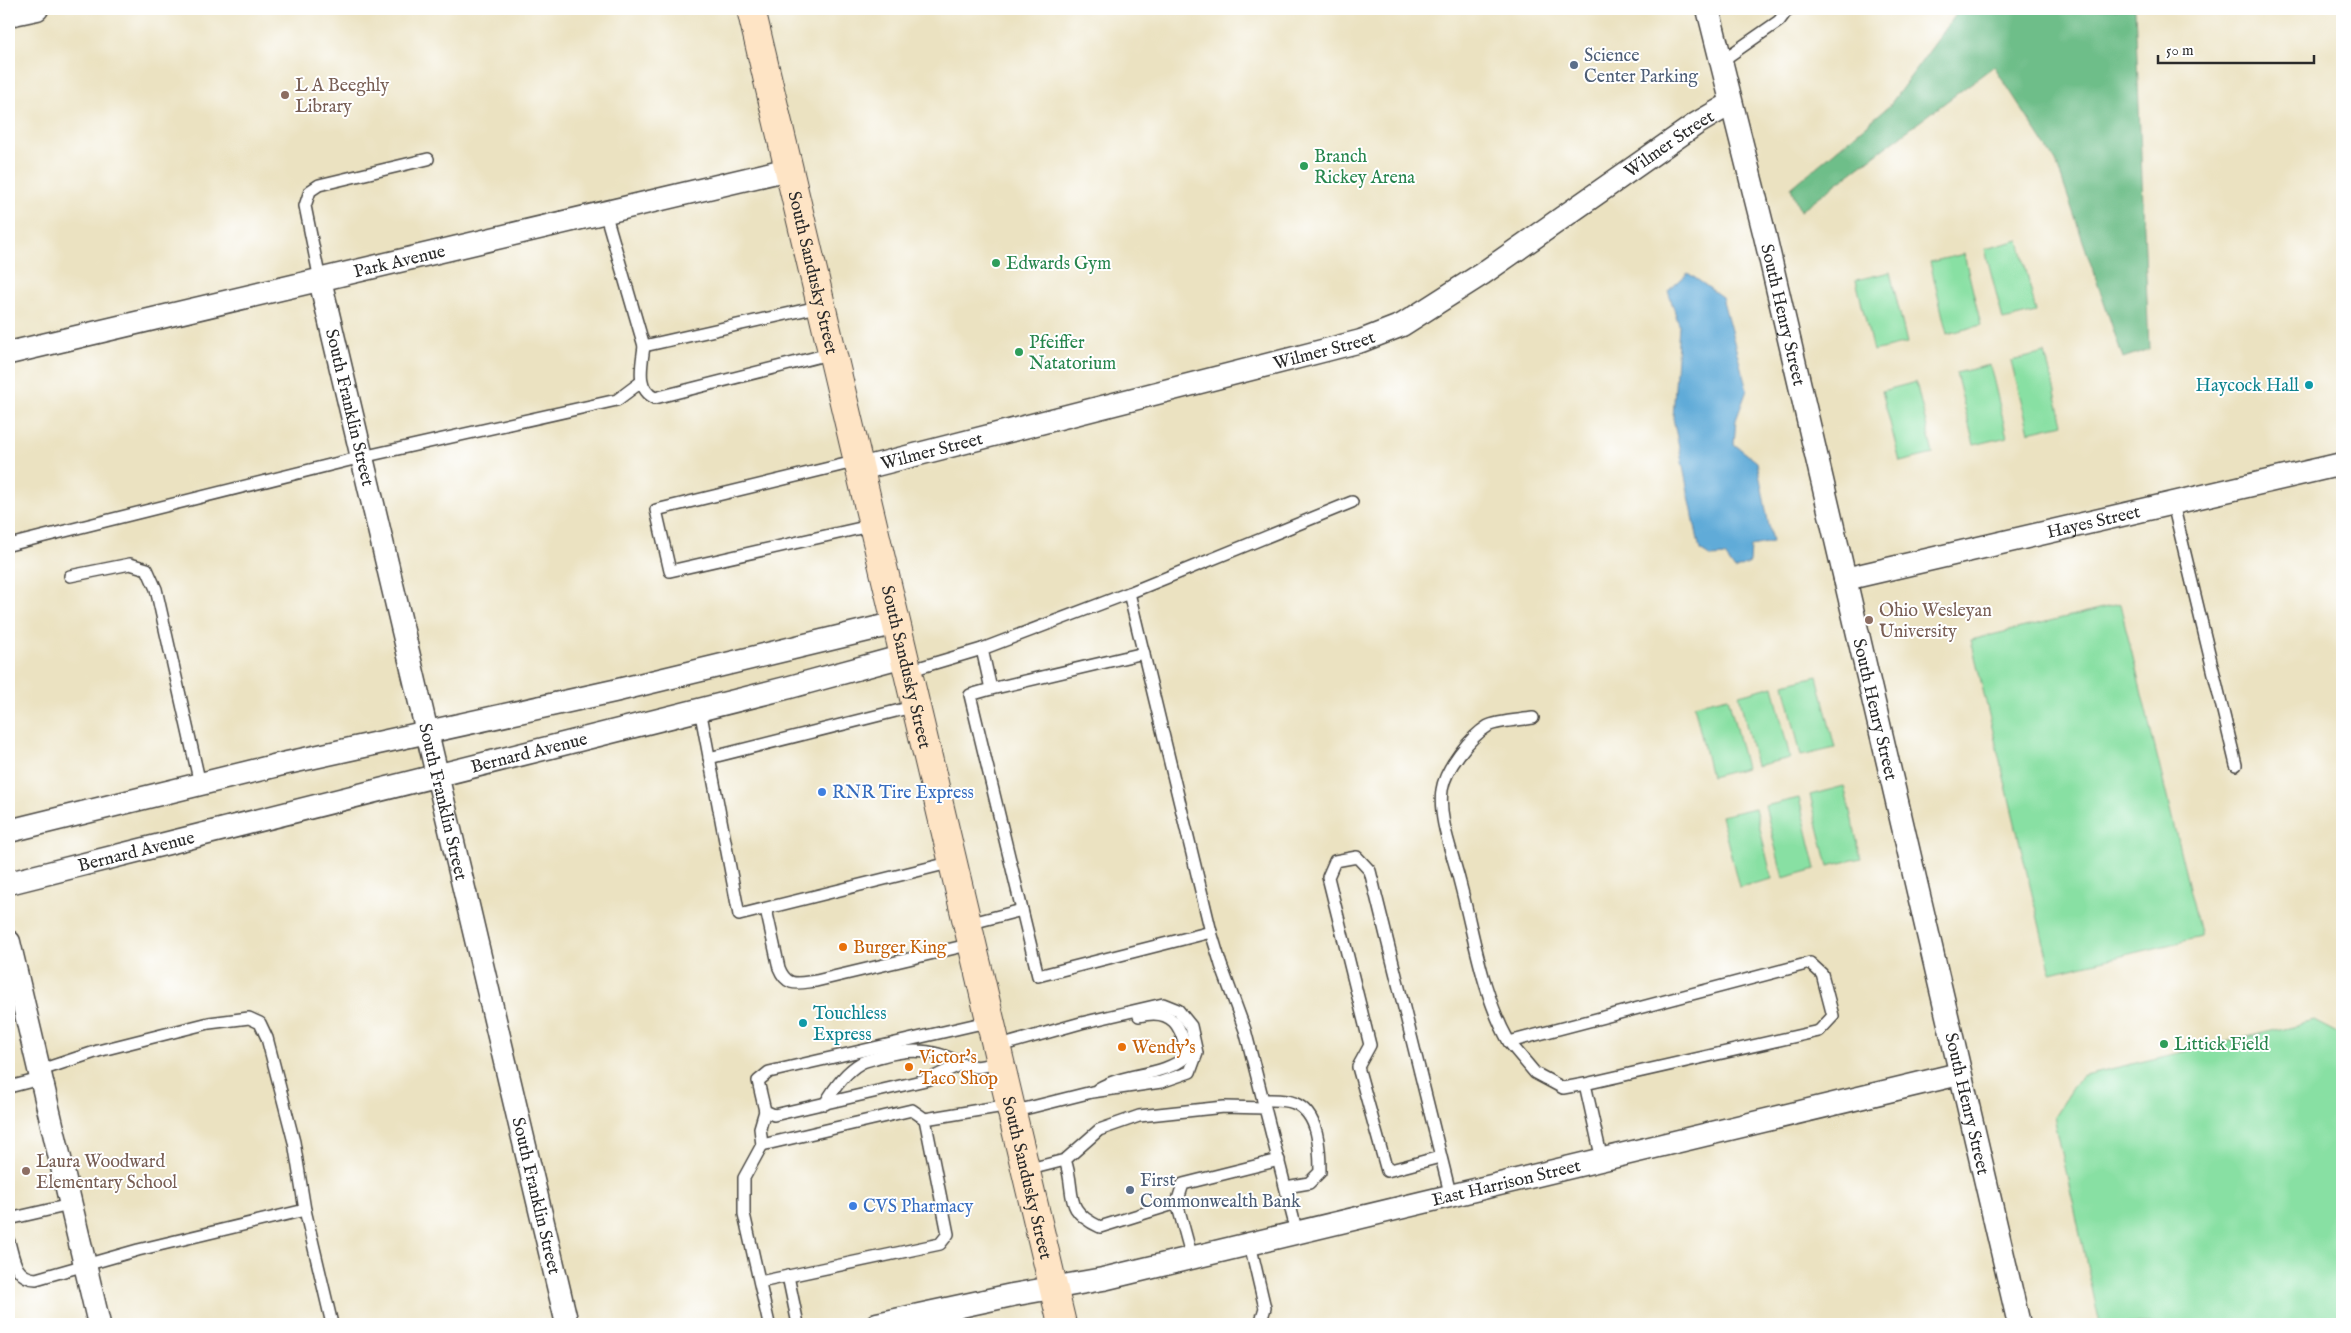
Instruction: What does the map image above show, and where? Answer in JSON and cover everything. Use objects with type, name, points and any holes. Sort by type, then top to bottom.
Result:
[{"type":"street","points":[[9,15],[37,9]]},
{"type":"street","name":"South Sandusky Street","points":[[751,9],[1062,1324]]},
{"type":"street","name":"South Henry Street","points":[[1708,9],[1730,104],[1765,236],[2018,1324]]},
{"type":"street","name":"Wilmer Street","points":[[859,465],[1361,342],[1402,325],[1482,274],[1696,124],[1730,104]]},
{"type":"street","name":"Park Avenue","points":[[9,353],[789,169]]},
{"type":"street","name":"South Franklin Street","points":[[320,280],[567,1324]]},
{"type":"street","name":"Hayes Street","points":[[1845,579],[2342,464]]},
{"type":"street","points":[[9,831],[200,784],[428,731],[614,691],[896,623]]},
{"type":"street","name":"Bernard Avenue","points":[[9,883],[700,710],[906,664]]},
{"type":"street","points":[[10,953],[98,1324]]},
{"type":"street","name":"East Harrison Street","points":[[876,1324],[1012,1295],[1104,1279],[1959,1074]]},
{"type":"lane","points":[[1720,62],[1779,21],[1788,9]]},
{"type":"lane","points":[[320,280],[305,206],[306,197],[310,191],[319,186],[428,159]]},
{"type":"lane","points":[[605,212],[644,346],[641,382],[648,394],[655,398],[833,353]]},
{"type":"lane","points":[[644,346],[822,306]]},
{"type":"lane","points":[[9,545],[362,457],[617,400],[641,382]]},
{"type":"lane","points":[[859,465],[797,476],[656,510],[670,570],[874,525]]},
{"type":"lane","points":[[906,664],[982,649],[1129,593],[1352,502]]},
{"type":"lane","points":[[2174,504],[2236,765]]},
{"type":"lane","points":[[70,576],[130,564],[147,569],[156,589],[200,784]]},
{"type":"lane","points":[[1129,593],[1211,932],[1220,965],[1245,1030],[1297,1233]]},
{"type":"lane","points":[[982,649],[991,689]]},
{"type":"lane","points":[[1144,653],[970,694],[1038,976],[1211,932]]},
{"type":"lane","points":[[710,758],[916,706]]},
{"type":"lane","points":[[700,710],[739,915],[953,862]]},
{"type":"lane","points":[[1509,1042],[1810,963],[1822,974],[1833,1016],[1819,1031],[1585,1084],[1563,1088],[1535,1073],[1509,1042],[1497,1020],[1444,820],[1442,789],[1454,761],[1473,738],[1489,726],[1533,718]]},
{"type":"lane","points":[[1440,1157],[1387,1171],[1358,1067],[1370,1045],[1328,877],[1335,862],[1356,857],[1370,871],[1451,1197]]},
{"type":"lane","points":[[766,909],[779,968],[783,976],[794,983],[816,981],[970,934],[1022,910]]},
{"type":"lane","points":[[762,1146],[912,1110],[925,1119],[1011,1108],[1092,1092],[1161,1082],[1190,1072],[1197,1053],[1191,1026],[1178,1010],[1163,1004],[996,1044],[769,1072],[758,1081],[766,1111],[760,1128],[762,1146],[744,1178],[744,1214],[769,1324]]},
{"type":"lane","points":[[9,1087],[98,1051],[209,1023],[249,1018],[260,1023],[267,1038],[294,1142],[305,1210],[332,1324]]},
{"type":"lane","points":[[825,1104],[838,1083],[861,1063],[893,1053],[917,1050],[946,1055],[962,1064],[977,1067],[996,1044]]},
{"type":"lane","points":[[766,1111],[774,1115],[930,1079],[962,1064]]},
{"type":"lane","points":[[1585,1084],[1602,1160]]},
{"type":"lane","points":[[1026,1170],[1065,1160],[1099,1130],[1139,1116],[1294,1102],[1311,1115],[1316,1136],[1320,1172],[1310,1183],[1286,1188]]},
{"type":"lane","points":[[760,1282],[940,1244],[948,1234],[925,1119]]},
{"type":"lane","points":[[1065,1160],[1070,1174],[1071,1190],[1076,1211],[1085,1220],[1100,1227],[1177,1203]]},
{"type":"lane","points":[[1192,1258],[1177,1203],[1183,1184],[1279,1160]]},
{"type":"lane","points":[[9,1219],[70,1205]]},
{"type":"lane","points":[[9,1242],[20,1274],[36,1279],[84,1264],[305,1210]]},
{"type":"lane","points":[[1250,1244],[1265,1308],[1260,1324]]},
{"type":"lane","points":[[788,1276],[798,1324]]},
{"type":"green space","points":[[1960,9],[2135,9],[2149,349],[2123,358],[2056,162],[1994,66],[1800,211],[1791,188],[1889,106]]},
{"type":"green space","points":[[2019,240],[2036,312],[2003,320],[1985,249]]},
{"type":"green space","points":[[1964,254],[1981,325],[1947,334],[1930,262]]},
{"type":"green space","points":[[1890,272],[1907,343],[1873,351],[1856,280]]},
{"type":"green space","points":[[2045,353],[2063,424],[2029,432],[2011,361]]},
{"type":"green space","points":[[1990,365],[2007,437],[1974,445],[1956,373]]},
{"type":"green space","points":[[1916,382],[1933,454],[1900,462],[1882,391]]},
{"type":"green space","points":[[2120,604],[2201,937],[2051,973],[1971,640]]},
{"type":"green space","points":[[1817,676],[1835,748],[1801,756],[1784,684]]},
{"type":"green space","points":[[1773,686],[1790,758],[1756,766],[1739,695]]},
{"type":"green space","points":[[1728,697],[1746,768],[1711,777],[1694,705]]},
{"type":"green space","points":[[1844,786],[1861,858],[1828,866],[1810,795]]},
{"type":"green space","points":[[1799,798],[1816,869],[1783,878],[1765,806]]},
{"type":"green space","points":[[1755,808],[1772,879],[1739,887],[1721,816]]},
{"type":"green space","points":[[2314,1021],[2339,1034],[2342,1033],[2342,1324],[2100,1324],[2054,1117],[2081,1076]]},
{"type":"water","points":[[1688,273],[1722,297],[1747,390],[1736,420],[1734,444],[1757,462],[1772,542],[1751,546],[1750,563],[1735,570],[1725,556],[1711,557],[1700,550],[1673,418],[1679,325],[1668,291]]},
{"type":"place","name":"Science Center Parking","points":[[1574,65]]},
{"type":"place","name":"L A Beeghly Library","points":[[285,95]]},
{"type":"place","name":"Branch Rickey Arena","points":[[1304,166]]},
{"type":"place","name":"Edwards Gym","points":[[996,263]]},
{"type":"place","name":"Pfeiffer Natatorium","points":[[1019,352]]},
{"type":"place","name":"Haycock Hall","points":[[2309,385]]},
{"type":"place","name":"Ohio Wesleyan University","points":[[1869,620]]},
{"type":"place","name":"RNR Tire Express","points":[[822,792]]},
{"type":"place","name":"Burger King","points":[[843,947]]},
{"type":"place","name":"Touchless Express","points":[[803,1023]]},
{"type":"place","name":"Littick Field","points":[[2164,1044]]},
{"type":"place","name":"Wendy's","points":[[1122,1047]]},
{"type":"place","name":"Victor's Taco Shop","points":[[909,1067]]},
{"type":"place","name":"Laura Woodward Elementary School","points":[[26,1171]]},
{"type":"place","name":"First Commonwealth Bank","points":[[1130,1190]]},
{"type":"place","name":"CVS Pharmacy","points":[[853,1206]]}]
